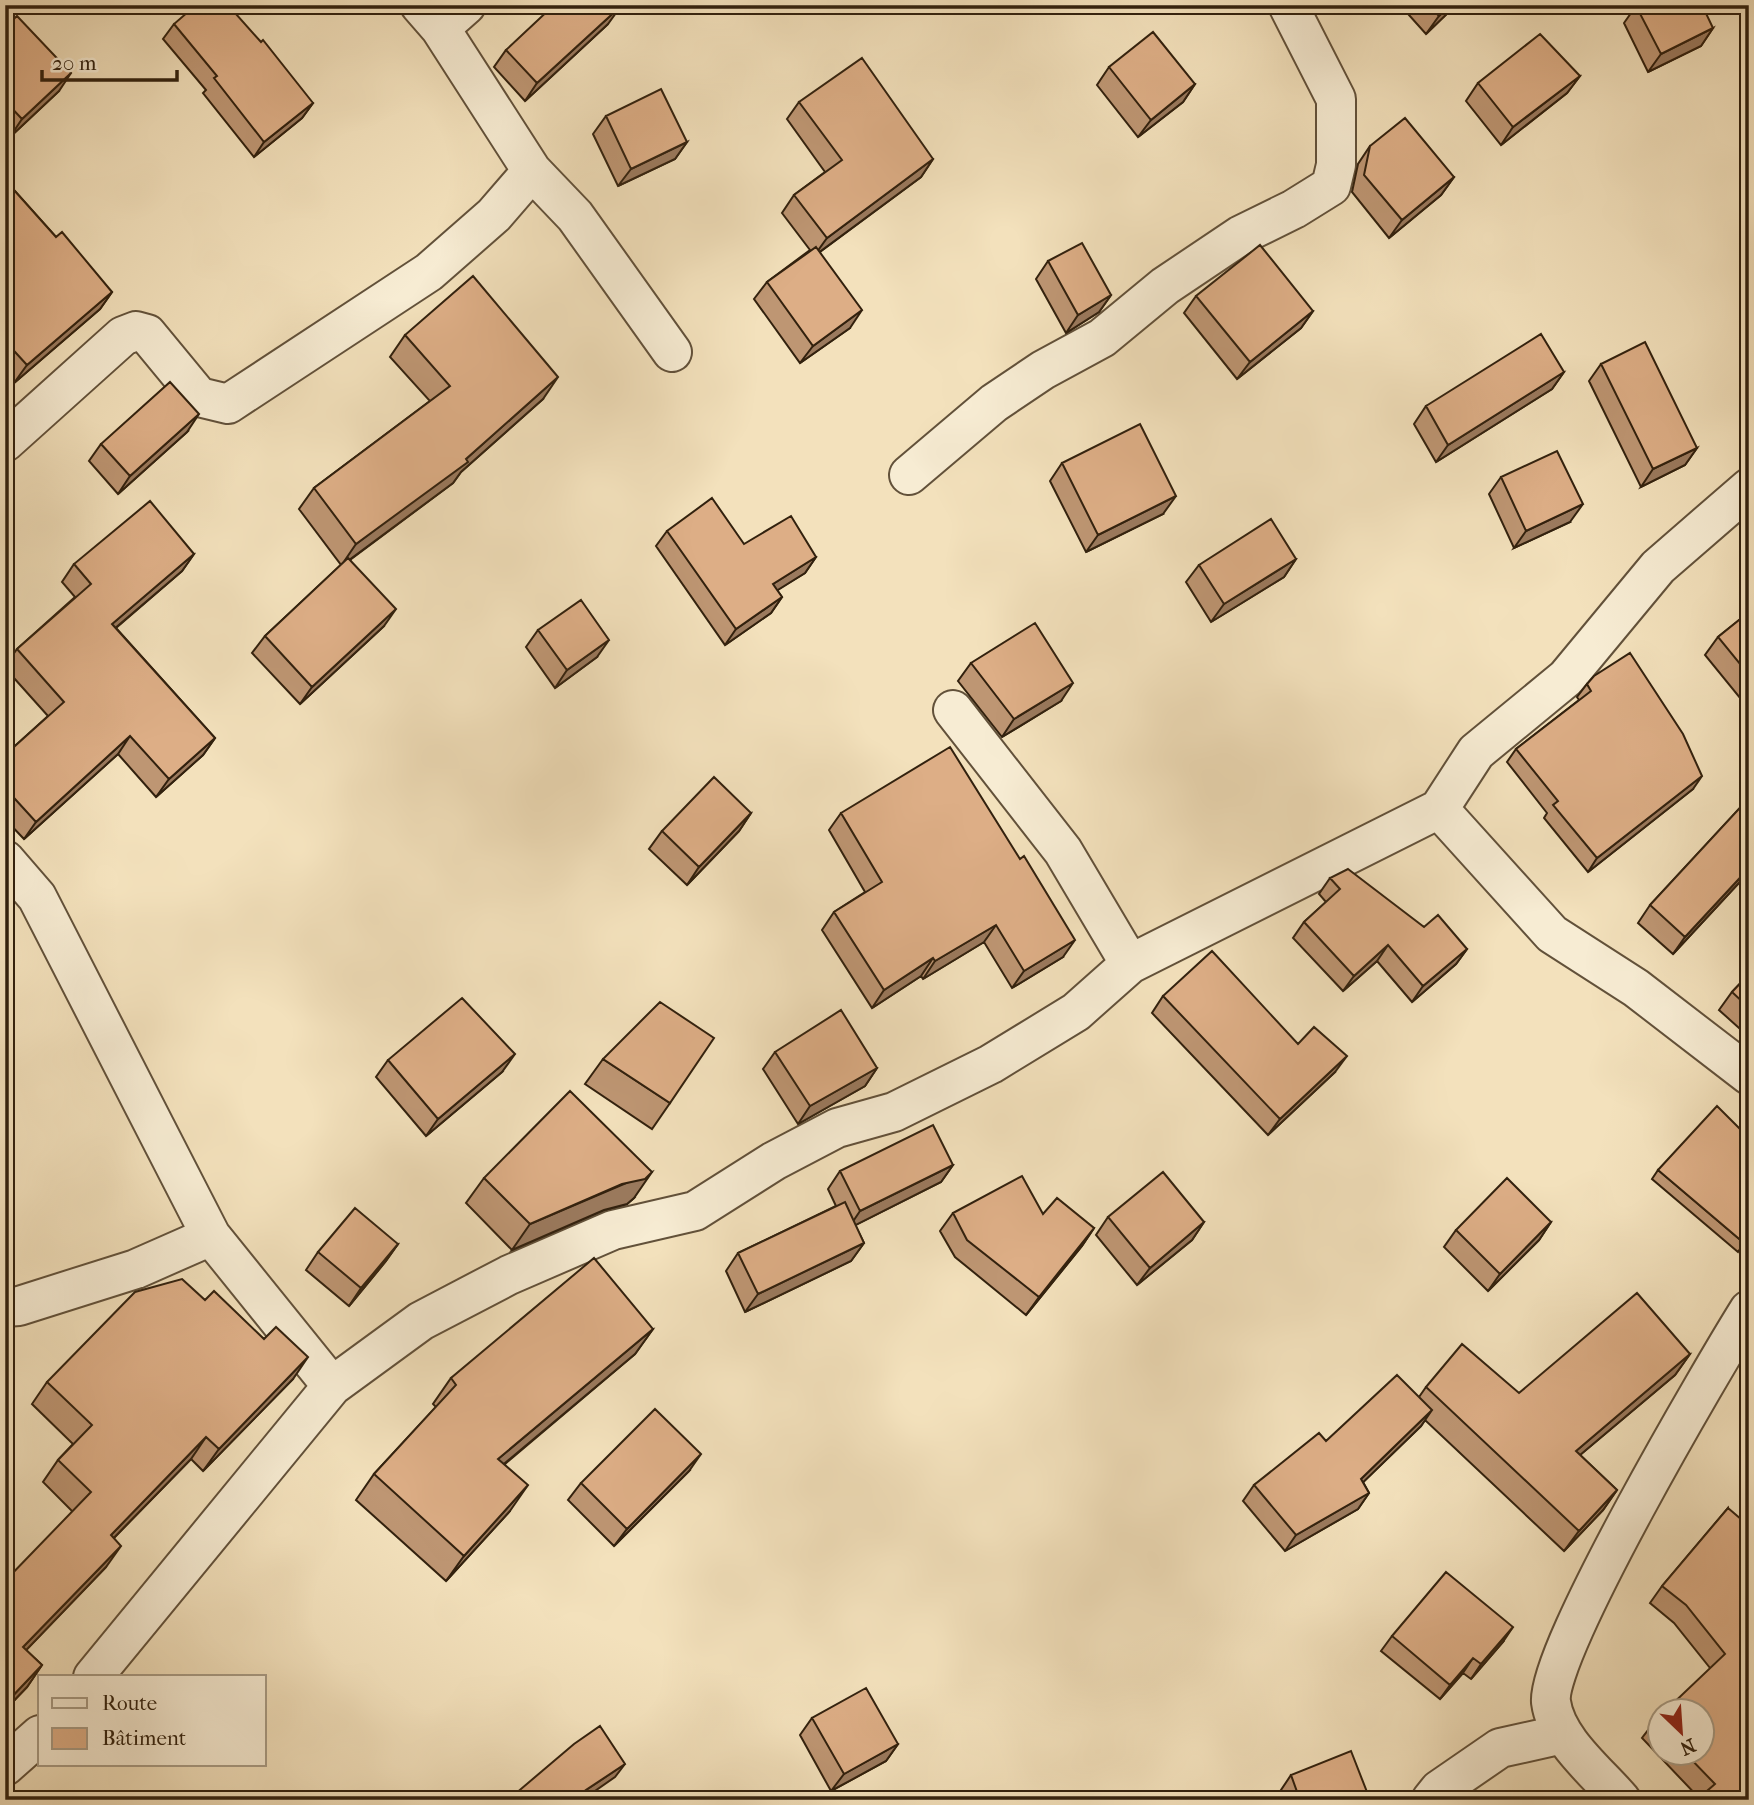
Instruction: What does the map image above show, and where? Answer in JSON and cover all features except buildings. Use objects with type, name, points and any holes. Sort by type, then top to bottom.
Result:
[{"type":"street","points":[[909,475],[994,403],[1043,370],[1102,338],[1165,286],[1241,235],[1294,209],[1331,186],[1336,165],[1336,99],[1288,5]]},
{"type":"street","points":[[442,13],[532,171],[575,216],[672,352]]},
{"type":"street","points":[[5,442],[123,336],[136,331],[147,334],[199,397],[228,404],[429,272],[494,215],[532,171]]},
{"type":"street","points":[[95,1675],[332,1386],[421,1321],[509,1275],[613,1230],[695,1211],[774,1161],[837,1128],[894,1112],[991,1064],[1076,1012],[1130,964],[1439,809],[1476,752],[1566,678],[1658,567],[1749,488]]},
{"type":"street","points":[[953,710],[1063,851],[1130,964]]},
{"type":"street","points":[[1439,809],[1552,934],[1636,988],[1749,1075]]},
{"type":"street","points":[[5,860],[37,897],[211,1236],[332,1386]]},
{"type":"street","points":[[5,1307],[19,1306],[135,1269],[211,1236]]},
{"type":"street","points":[[1621,1800],[1563,1734],[1551,1701],[1556,1668],[1608,1561],[1716,1363],[1749,1310]]},
{"type":"street","points":[[1431,1800],[1439,1790],[1500,1748],[1563,1734]]},
{"type":"street","points":[[5,1766],[38,1737]]}]
